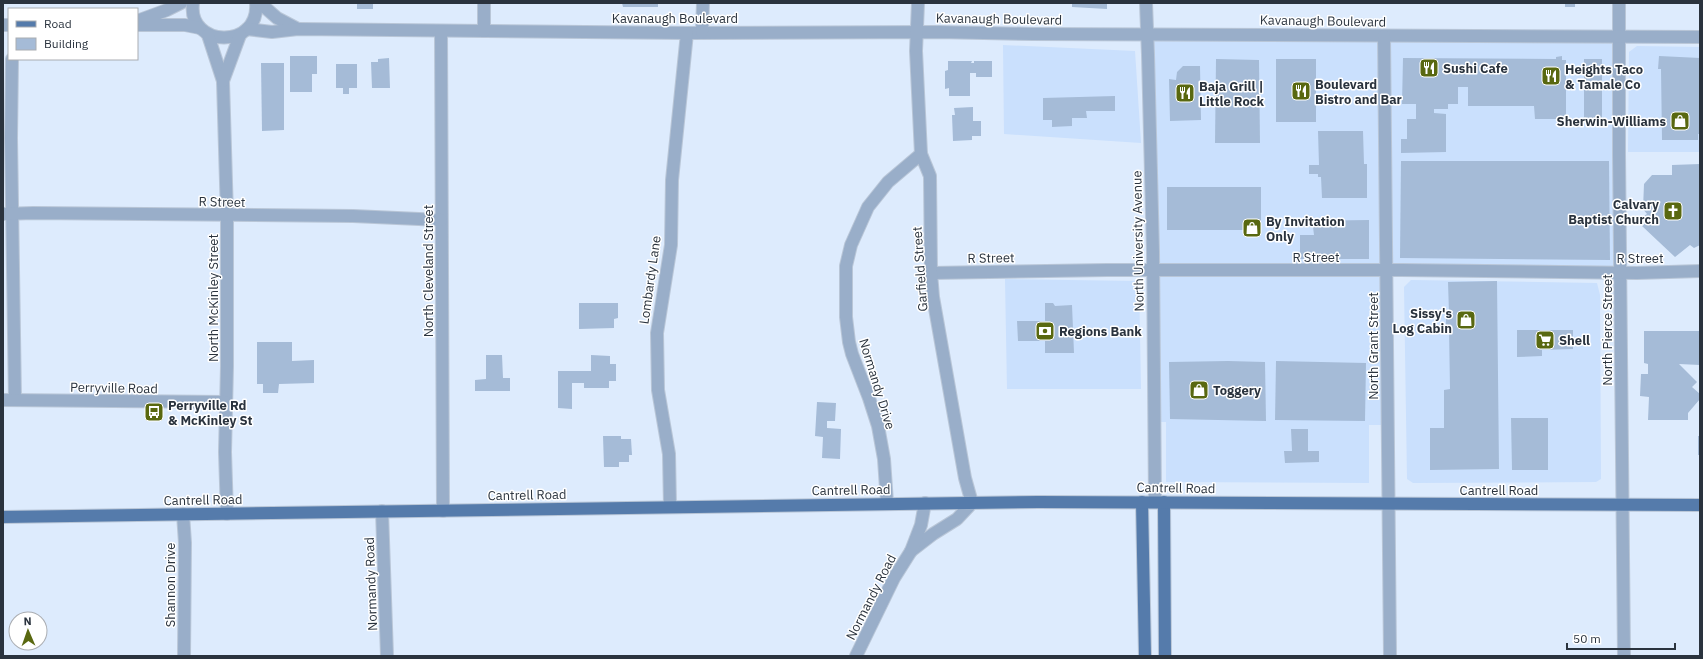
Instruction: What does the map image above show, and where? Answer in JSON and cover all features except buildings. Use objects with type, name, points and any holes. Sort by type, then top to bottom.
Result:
[{"type":"main road","points":[[1142,502],[1145,656]]},
{"type":"main road","name":"Cantrell Road","points":[[3,517],[925,503],[1159,502],[1700,505]]},
{"type":"main road","name":"North University Avenue","points":[[1159,502],[1165,656]]},
{"type":"street","points":[[138,21],[167,10],[180,3]]},
{"type":"street","points":[[192,3],[194,18],[204,31],[223,81]]},
{"type":"street","points":[[223,81],[243,32],[254,18],[256,3]]},
{"type":"street","points":[[260,3],[277,18],[298,29]]},
{"type":"street","points":[[484,3],[484,31]]},
{"type":"street","points":[[702,32],[703,3]]},
{"type":"street","name":"Garfield Street","points":[[918,3],[918,33],[916,51],[921,154],[930,176],[931,273],[933,297],[965,478],[972,503]]},
{"type":"street","name":"North University Avenue","points":[[1146,3],[1159,502]]},
{"type":"street","name":"North Pierce Street","points":[[1619,3],[1624,656]]},
{"type":"street","name":"Kavanaugh Boulevard","points":[[138,25],[185,25],[224,38],[243,32],[272,32],[298,29],[687,33],[1700,37]]},
{"type":"street","name":"North Cleveland Street","points":[[441,31],[443,511]]},
{"type":"street","name":"Lombardy Lane","points":[[670,507],[669,454],[658,390],[657,333],[671,245],[672,172],[687,33]]},
{"type":"street","name":"North Grant Street","points":[[1384,36],[1390,656]]},
{"type":"street","points":[[9,400],[7,215],[11,138],[12,60]]},
{"type":"street","name":"North McKinley Street","points":[[223,81],[227,216],[227,366],[225,452],[227,514]]},
{"type":"street","name":"Normandy Drive","points":[[887,504],[884,459],[878,426],[849,342],[846,317],[846,266],[851,245],[868,207],[888,182],[921,154]]},
{"type":"street","name":"R Street","points":[[7,215],[33,213],[353,216],[441,220]]},
{"type":"street","name":"R Street","points":[[931,273],[1097,270],[1620,273],[1700,271]]},
{"type":"street","name":"Perryville Road","points":[[9,400],[226,402]]},
{"type":"street","name":"Normandy Road","points":[[856,656],[894,578],[911,551],[921,525],[925,503]]},
{"type":"street","name":"Normandy Road","points":[[911,551],[933,534],[957,519],[972,503]]},
{"type":"street","name":"Normandy Road","points":[[382,511],[387,656]]},
{"type":"street","name":"Shannon Drive","points":[[183,514],[185,543],[184,656]]},
{"type":"shaded area","points":[[1148,34],[1619,37],[1620,273],[1387,271],[1387,425],[1369,425],[1369,483],[1166,482],[1166,422],[1154,422]]},
{"type":"shaded area","points":[[1003,45],[1135,51],[1141,143],[1004,134]]},
{"type":"shaded area","points":[[1637,46],[1700,47],[1700,152],[1628,152],[1629,52]]},
{"type":"shaded area","points":[[1005,279],[1139,281],[1141,389],[1007,389]]},
{"type":"shaded area","points":[[1411,280],[1597,283],[1600,295],[1601,479],[1596,482],[1413,483],[1407,479],[1404,287]]},
{"type":"place","name":"Sushi Cafe","points":[[1429,68]]},
{"type":"place","name":"Heights Taco & Tamale Co","points":[[1551,76]]},
{"type":"place","name":"Boulevard Bistro and Bar","points":[[1301,91]]},
{"type":"place","name":"Baja Grill | Little Rock","points":[[1185,93]]},
{"type":"place","name":"Sherwin-Williams","points":[[1680,121]]},
{"type":"place","name":"Calvary Baptist Church","points":[[1673,211]]},
{"type":"place","name":"By Invitation Only","points":[[1252,228]]},
{"type":"place","name":"Sissy's Log Cabin","points":[[1466,320]]},
{"type":"place","name":"Regions Bank","points":[[1045,331]]},
{"type":"place","name":"Shell","points":[[1545,340]]},
{"type":"place","name":"Toggery","points":[[1199,390]]},
{"type":"place","name":"Perryville Rd & McKinley St","points":[[154,412]]}]
